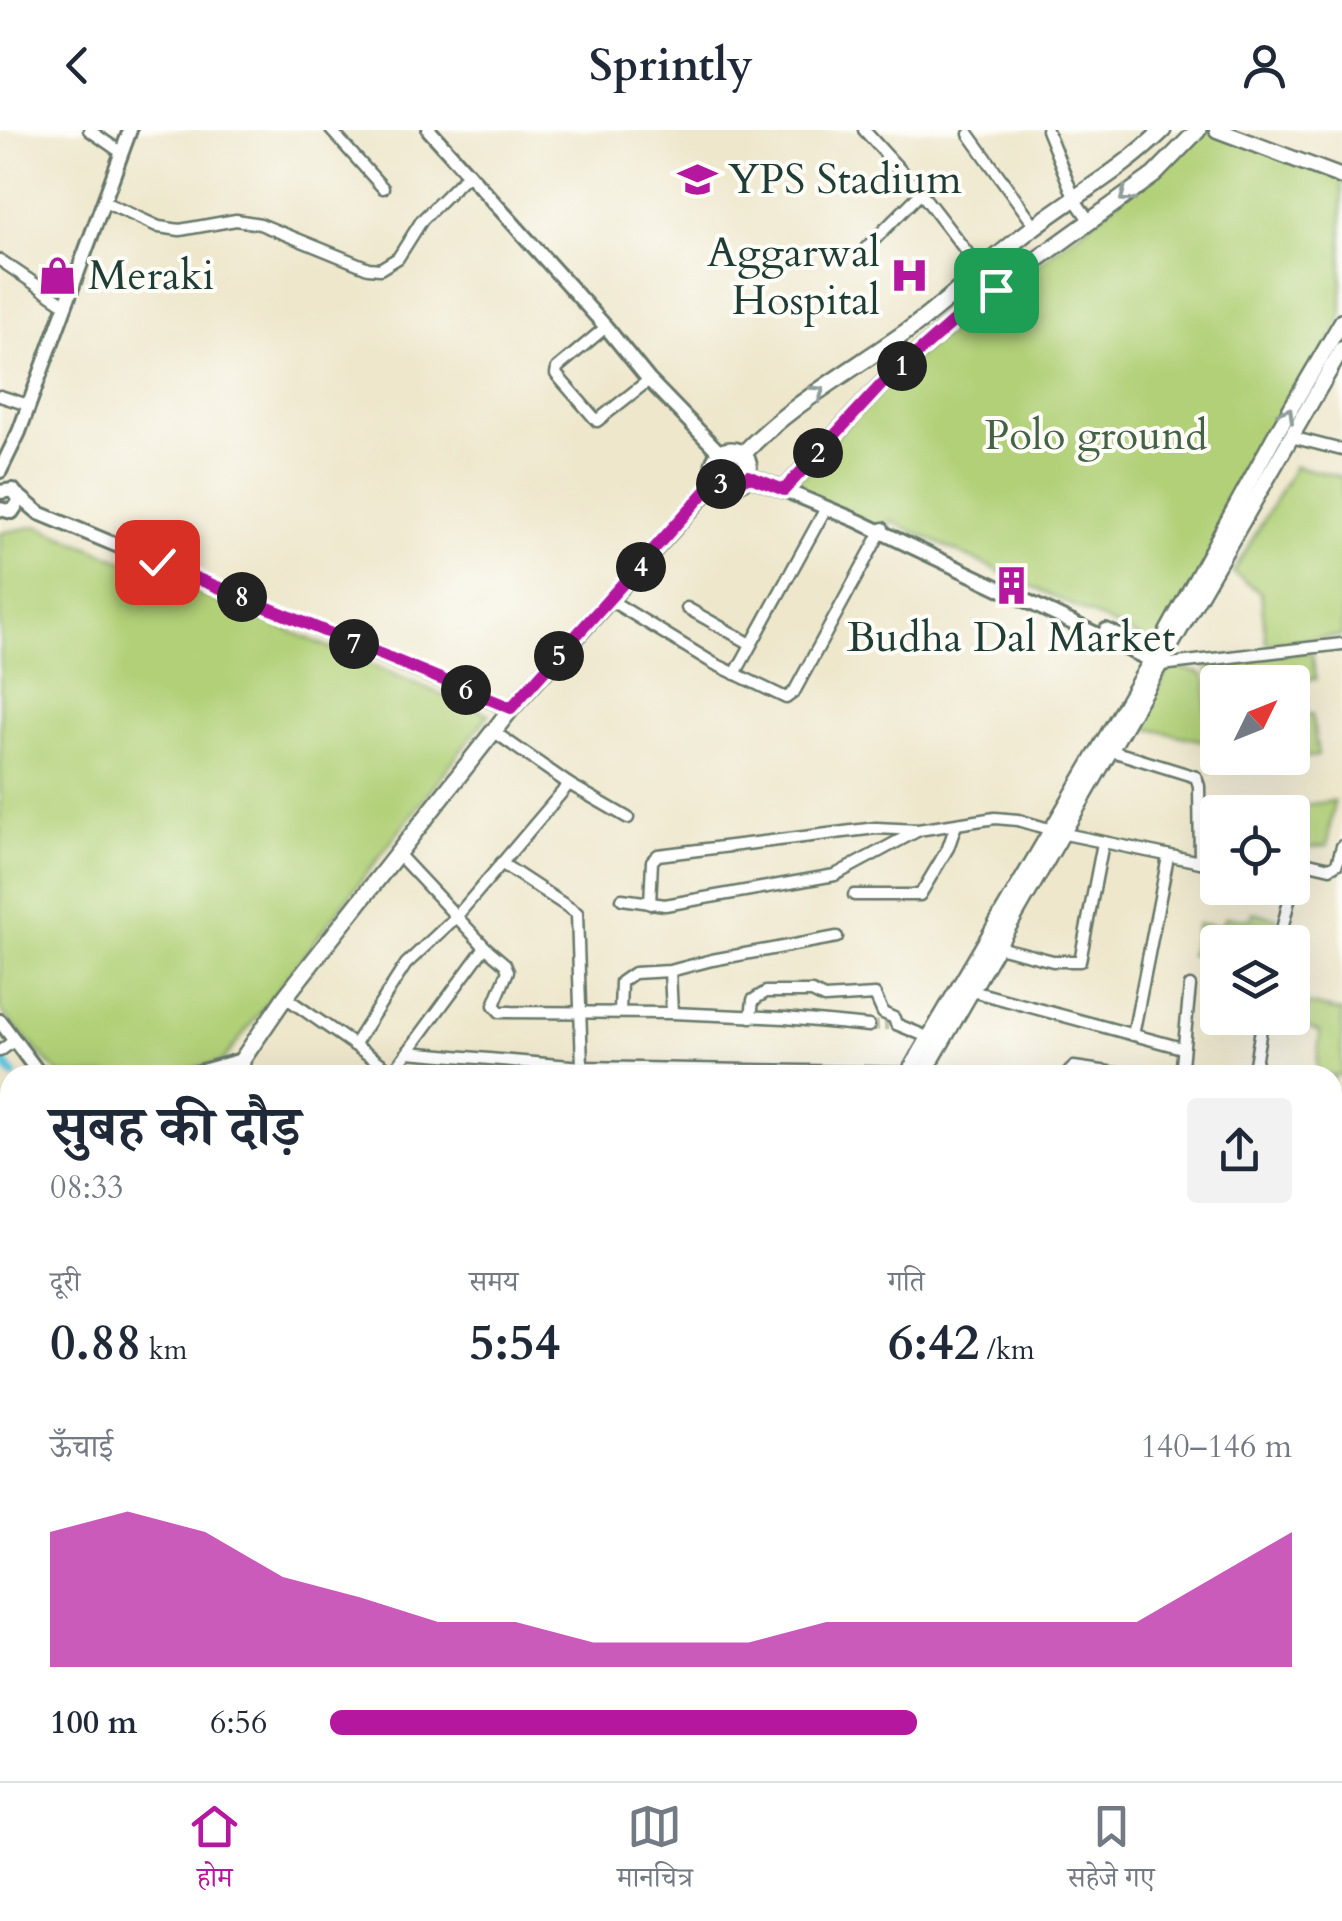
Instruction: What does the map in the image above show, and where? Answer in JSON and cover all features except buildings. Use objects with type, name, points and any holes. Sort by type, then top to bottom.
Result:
[{"type":"main road","points":[[743,454],[814,395],[925,318],[1035,226],[1132,159],[1163,130]]},
{"type":"main road","points":[[748,476],[784,490],[881,385],[950,325],[1154,175],[1198,130]]},
{"type":"main road","points":[[1217,130],[1342,177]]},
{"type":"main road","points":[[1243,130],[1342,168]]},
{"type":"main road","points":[[921,1065],[972,991],[1060,832],[1163,660],[1342,321]]},
{"type":"main road","points":[[919,1065],[930,1038],[1112,751],[1342,350]]},
{"type":"main road","points":[[732,450],[743,454],[749,464],[748,476],[734,487],[716,480],[712,469],[720,453],[732,450]]},
{"type":"main road","points":[[244,1065],[285,997],[511,708],[716,480]]},
{"type":"street","points":[[89,130],[122,153]]},
{"type":"street","points":[[0,471],[130,130]]},
{"type":"street","points":[[331,130],[383,188]]},
{"type":"street","points":[[429,130],[649,380],[720,453]]},
{"type":"street","points":[[864,130],[980,269]]},
{"type":"street","points":[[1047,130],[1075,200],[1091,223]]},
{"type":"street","points":[[969,134],[1035,226]]},
{"type":"street","points":[[104,202],[159,227],[236,220],[260,224],[368,268],[380,269],[398,258],[422,220],[469,173]]},
{"type":"street","points":[[866,248],[921,194]]},
{"type":"street","points":[[0,260],[66,304]]},
{"type":"street","points":[[606,327],[557,368],[556,374],[566,388],[597,421],[649,380]]},
{"type":"street","points":[[0,396],[28,405]]},
{"type":"street","points":[[1291,436],[1342,450]]},
{"type":"street","points":[[4,512],[18,507],[6,491],[8,455]]},
{"type":"street","points":[[784,490],[1163,660],[1342,644]]},
{"type":"street","points":[[6,491],[39,513],[511,708]]},
{"type":"street","points":[[735,674],[826,508]]},
{"type":"street","points":[[4,512],[39,513]]},
{"type":"street","points":[[610,600],[735,674],[782,698],[790,696],[882,531]]},
{"type":"street","points":[[687,608],[751,644]]},
{"type":"street","points":[[494,731],[569,784],[628,818]]},
{"type":"street","points":[[650,904],[652,861],[658,855],[893,826],[918,830],[1008,818],[1168,858],[1200,862],[1196,777],[1112,751]]},
{"type":"street","points":[[354,1045],[406,964],[456,916],[569,784]]},
{"type":"street","points":[[854,895],[920,895],[948,848],[956,825]]},
{"type":"street","points":[[622,899],[676,904],[835,875],[918,830]]},
{"type":"street","points":[[998,946],[1054,961],[1080,961],[1103,842]]},
{"type":"street","points":[[1310,863],[1330,868],[1337,864],[1342,846]]},
{"type":"street","points":[[397,854],[505,964],[508,971],[495,1010],[672,1013],[869,1026]]},
{"type":"street","points":[[1134,1034],[1168,858]]},
{"type":"street","points":[[501,864],[577,914],[582,1065]]},
{"type":"street","points":[[620,1012],[620,990],[628,976],[670,972],[837,936]]},
{"type":"street","points":[[398,1065],[485,947]]},
{"type":"street","points":[[670,972],[672,1013]]},
{"type":"street","points":[[1181,1065],[1190,986]]},
{"type":"street","points":[[972,991],[1182,1048]]},
{"type":"street","points":[[751,1017],[753,1000],[766,992],[812,992],[824,998],[876,995],[883,1013],[892,1016],[892,1025],[930,1038]]},
{"type":"street","points":[[285,997],[381,1065]]},
{"type":"street","points":[[0,1020],[6,1046],[31,1065]]},
{"type":"street","points":[[1255,1065],[1260,1035]]},
{"type":"street","points":[[408,1052],[559,1065]]},
{"type":"green space","name":"Polo ground","points":[[1197,130],[1216,130],[1342,179],[1342,319],[1161,656],[1137,642],[1140,637],[889,520],[880,535],[791,490],[881,385],[1101,215]]},
{"type":"green space","points":[[1295,466],[1342,477],[1342,636],[1266,643],[1261,593],[1233,573]]},
{"type":"green space","points":[[38,526],[489,714],[222,1062],[51,1065],[0,1010],[0,533]]},
{"type":"green space","points":[[1312,652],[1316,679],[1310,679],[1310,665],[1206,665]]},
{"type":"green space","points":[[1169,665],[1200,673],[1200,740],[1141,727]]},
{"type":"green space","points":[[1310,714],[1318,756],[1310,757]]},
{"type":"green space","points":[[1334,801],[1327,846],[1310,847],[1310,804]]},
{"type":"green space","points":[[1253,912],[1277,918],[1275,925],[1221,925],[1226,917],[1251,919]]},
{"type":"green space","points":[[1197,924],[1221,925],[1200,925],[1200,956],[1190,955]]},
{"type":"green space","points":[[1310,1005],[1342,1012],[1342,1065],[1317,1065],[1320,1032],[1310,1028]]},
{"type":"waterway","points":[[0,1057],[6,1065]]},
{"type":"tunnel","points":[[869,1026],[888,1025]]},
{"type":"place","name":"YPS Stadium","points":[[698,179]]},
{"type":"place","name":"Meraki","points":[[58,275]]},
{"type":"place","name":"Aggarwal Hospital","points":[[910,276]]},
{"type":"place","name":"Budha Dal Market","points":[[1011,586]]},
{"type":"route","points":[[157,562],[511,708],[716,480],[734,487],[748,476],[784,490],[881,385],[963,313],[996,290]]}]
